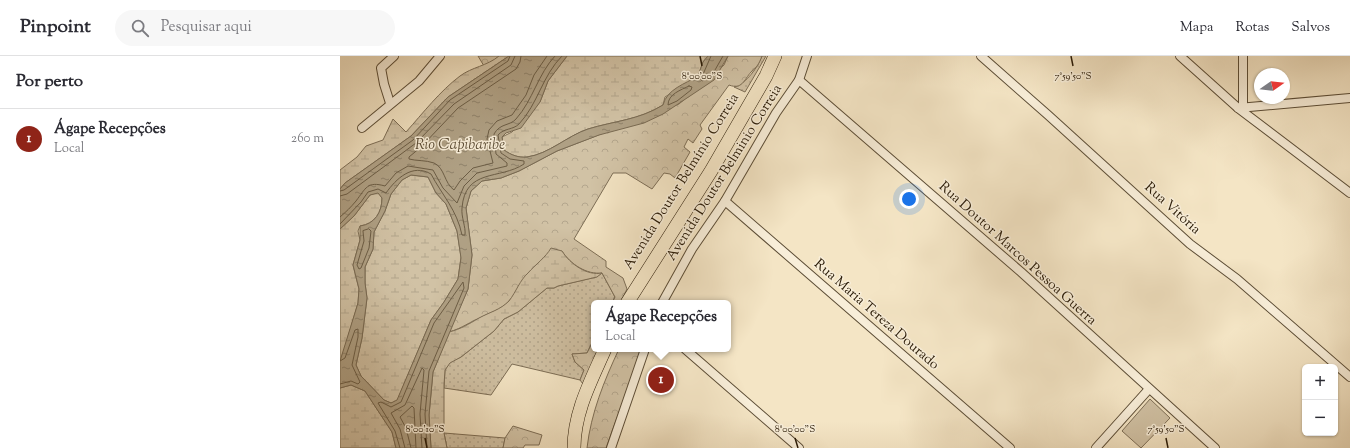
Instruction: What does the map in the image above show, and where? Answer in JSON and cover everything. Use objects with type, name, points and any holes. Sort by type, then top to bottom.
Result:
[{"type":"main road","name":"Avenida Doutor Belmínio Correia","points":[[629,300],[711,170],[766,76],[775,56]]},
{"type":"main road","points":[[574,448],[577,418],[586,391],[604,352]]},
{"type":"street","points":[[362,128],[390,103],[419,81],[440,56]]},
{"type":"street","name":"Avenida Doutor Belminio Correia","points":[[664,300],[692,249],[725,201],[776,113],[799,80],[807,56]]},
{"type":"street","name":"Rua Vitória","points":[[980,56],[1065,130],[1190,244],[1238,279],[1350,377]]},
{"type":"street","points":[[1180,56],[1240,108],[1348,190]]},
{"type":"street","points":[[1240,108],[1243,56]]},
{"type":"street","points":[[388,58],[382,65],[381,74],[390,103]]},
{"type":"street","name":"Rua Doutor Marcos Pessoa Guerra","points":[[799,80],[1021,272],[1215,448]]},
{"type":"street","points":[[1240,108],[1350,98]]},
{"type":"street","name":"Rua Maria Tereza Dourado","points":[[725,201],[1010,448]]},
{"type":"street","points":[[611,448],[644,352]]},
{"type":"street","points":[[688,352],[799,448]]},
{"type":"street","points":[[1096,448],[1149,389]]},
{"type":"green space","points":[[478,56],[499,56],[484,66]]},
{"type":"green space","points":[[499,56],[509,56],[448,97],[411,136],[345,183],[340,189],[340,170],[357,157],[366,146],[383,140],[393,119],[406,132],[432,102],[460,76],[469,70],[490,62]]},
{"type":"green space","points":[[567,56],[708,56],[703,62],[698,76],[665,97],[663,105],[654,110],[636,117],[580,132],[550,149],[535,155],[521,157],[507,152],[504,150],[502,137],[512,132],[540,102],[548,81]]},
{"type":"green space","points":[[728,56],[762,56],[755,69],[740,85],[729,85],[700,125],[702,129],[693,143],[688,139],[684,147],[690,152],[675,178],[670,174],[664,173],[652,189],[626,173],[613,173],[574,239],[606,261],[606,267],[623,278],[627,289],[622,300],[614,300],[615,297],[602,273],[591,272],[579,268],[565,256],[562,251],[542,260],[535,266],[508,302],[502,307],[449,332],[468,289],[472,255],[466,208],[471,191],[482,181],[501,178],[519,171],[557,151],[679,104],[724,65]]},
{"type":"green space","points":[[762,56],[766,56],[745,92],[734,87],[747,79],[758,65]]},
{"type":"green space","points":[[411,175],[428,177],[436,193],[446,204],[457,231],[461,257],[458,279],[431,320],[397,401],[391,403],[384,400],[361,376],[356,365],[362,338],[367,298],[365,267],[373,249],[374,232],[385,211],[391,194],[402,180]]},
{"type":"green space","points":[[378,192],[382,198],[382,203],[377,216],[370,223],[360,226],[358,231],[360,240],[353,265],[359,289],[358,303],[340,364],[340,229],[354,216],[370,195]]},
{"type":"green space","points":[[551,248],[562,251],[574,264],[585,271],[591,273],[602,273],[597,277],[554,288],[547,288],[518,312],[504,319],[494,331],[461,357],[450,363],[445,370],[444,385],[444,433],[447,448],[431,448],[429,415],[433,372],[449,332],[465,326],[506,304],[525,276]]},
{"type":"green space","points":[[602,273],[615,297],[614,300],[591,300],[591,345],[587,353],[572,354],[575,362],[584,370],[580,380],[512,364],[491,395],[444,388],[445,370],[450,362],[461,357],[494,331],[504,319],[518,312],[547,288],[554,288],[596,277]]},
{"type":"green space","points":[[591,345],[591,352],[598,352],[583,384],[580,380],[584,370],[575,362],[572,354],[587,353]]},
{"type":"green space","points":[[618,352],[641,352],[606,448],[587,448],[595,410],[608,373]]},
{"type":"green space","points":[[351,385],[365,391],[392,432],[396,448],[340,448],[340,388]]},
{"type":"green space","points":[[1150,399],[1170,418],[1141,448],[1122,431]]},
{"type":"green space","points":[[513,426],[542,435],[539,445],[525,445],[523,448],[503,448],[505,438]]},
{"type":"green space","points":[[444,433],[505,438],[503,448],[447,448]]},
{"type":"water","name":"Rio Capibaribe","points":[[509,56],[567,56],[548,81],[540,102],[521,128],[506,133],[502,137],[504,150],[515,156],[527,157],[550,149],[588,129],[636,117],[654,110],[663,105],[665,99],[672,91],[698,76],[703,62],[708,56],[728,56],[714,80],[663,114],[644,123],[599,135],[557,151],[519,171],[501,178],[482,181],[471,191],[466,208],[472,255],[468,289],[433,372],[429,415],[431,448],[396,448],[392,432],[365,391],[351,385],[340,388],[340,361],[358,303],[359,289],[353,265],[360,240],[360,226],[374,220],[381,208],[382,198],[378,193],[370,195],[354,216],[340,229],[340,189],[345,183],[411,136],[448,97]],"holes":[[[411,175],[428,177],[436,193],[446,204],[457,231],[461,258],[458,279],[431,320],[397,400],[391,403],[384,400],[361,376],[356,365],[362,338],[367,298],[365,267],[373,249],[374,232],[385,211],[391,194],[402,180]]]},
{"type":"place","name":"Ágape Recepções","points":[[661,380]]}]
